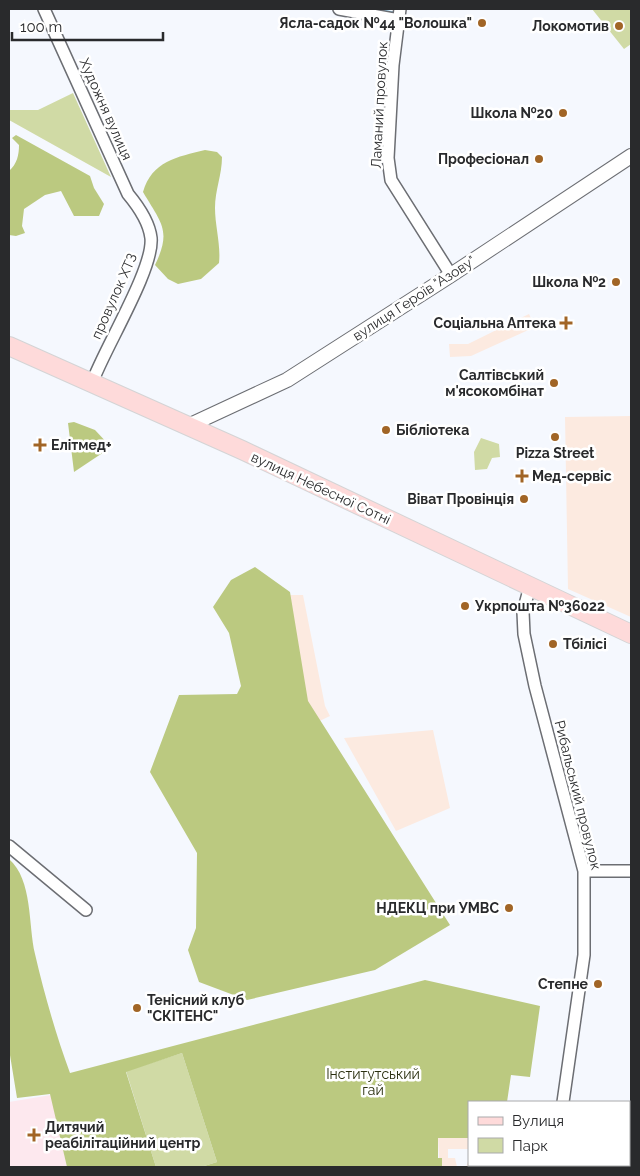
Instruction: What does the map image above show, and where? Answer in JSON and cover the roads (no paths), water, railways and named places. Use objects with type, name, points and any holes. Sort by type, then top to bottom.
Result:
[{"type":"main road","name":"вулиця Небесної Сотні","points":[[9,346],[188,426],[631,634]]},
{"type":"street","name":"Художня вулиця","points":[[44,9],[128,194]]},
{"type":"street","points":[[339,9],[399,14]]},
{"type":"street","name":"Ламаний провулок","points":[[399,14],[393,66],[388,158],[391,180],[451,275]]},
{"type":"street","name":"вулиця Героїв \"Азову\"","points":[[188,426],[287,380],[451,275],[631,156]]},
{"type":"street","name":"провулок ХТЗ","points":[[92,383],[136,289],[150,251],[150,230],[144,216],[128,194]]},
{"type":"street","name":"Рибальський провулок","points":[[530,586],[523,612],[524,634],[535,686],[584,871],[584,955],[563,1101]]},
{"type":"street","points":[[9,846],[86,910]]},
{"type":"street","points":[[584,871],[631,871]]},
{"type":"waterway","points":[[383,11],[394,13]]},
{"type":"place","name":"Ясла-садок №44 \"Волошка\"","points":[[482,23]]},
{"type":"place","name":"Локомотив","points":[[619,26]]},
{"type":"place","name":"Школа №20","points":[[563,113]]},
{"type":"place","name":"Професіонал","points":[[539,159]]},
{"type":"place","name":"Школа №2","points":[[616,282]]},
{"type":"place","name":"Соціальна Аптека","points":[[566,323]]},
{"type":"place","name":"Салтівський м'ясокомбінат","points":[[554,383]]},
{"type":"place","name":"Бібліотека","points":[[386,430]]},
{"type":"place","name":"Pizza Street","points":[[555,437]]},
{"type":"place","name":"Елітмед+","points":[[40,445]]},
{"type":"place","name":"Мед-сервіс","points":[[522,476]]},
{"type":"place","name":"Віват Провінція","points":[[524,499]]},
{"type":"place","name":"Укрпошта №36022","points":[[465,606]]},
{"type":"place","name":"Тбілісі","points":[[553,644]]},
{"type":"place","name":"НДЕКЦ при УМВС","points":[[509,908]]},
{"type":"place","name":"Степне","points":[[598,984]]},
{"type":"place","name":"Тенісний клуб \"СКІТЕНС\"","points":[[137,1008]]},
{"type":"place","name":"Дитячий реабілітаційний центр","points":[[34,1135]]},
{"type":"park label","name":"Інститутський гай","points":[[373,1082]]}]
